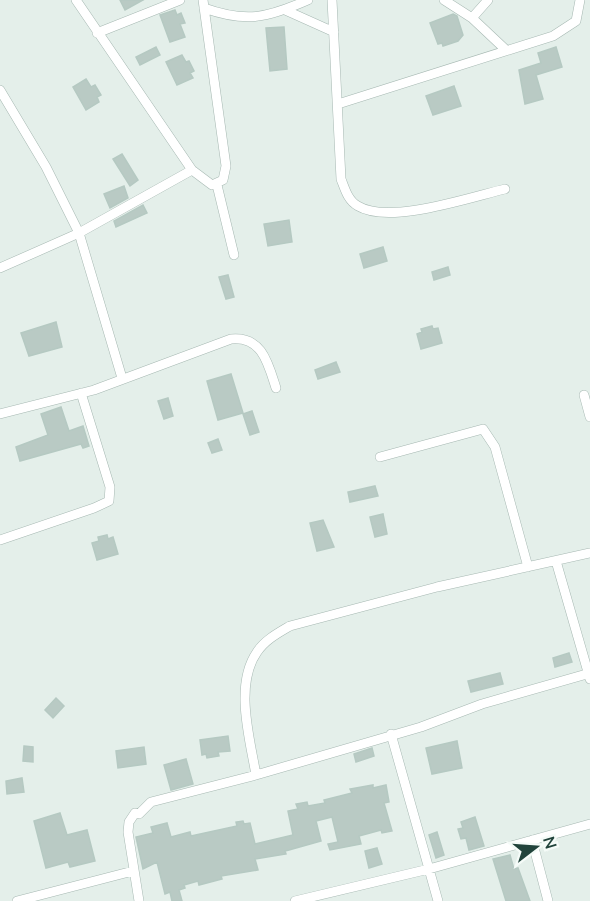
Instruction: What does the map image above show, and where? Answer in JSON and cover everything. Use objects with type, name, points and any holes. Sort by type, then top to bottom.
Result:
[{"type":"street","points":[[76,0],[192,170],[209,184],[218,185]]},
{"type":"street","points":[[97,33],[180,0]]},
{"type":"street","points":[[204,4],[230,17],[254,17],[285,10],[308,0]]},
{"type":"street","points":[[332,0],[341,179],[347,195],[357,206],[375,213],[409,211],[505,189]]},
{"type":"street","points":[[444,0],[472,18],[506,50]]},
{"type":"street","points":[[472,18],[488,0]]},
{"type":"street","points":[[338,104],[553,36],[576,21],[580,0]]},
{"type":"street","points":[[204,4],[226,166],[223,180],[218,185]]},
{"type":"street","points":[[285,10],[334,32]]},
{"type":"street","points":[[0,90],[46,167],[79,233],[122,378]]},
{"type":"street","points":[[0,268],[79,233],[192,170]]},
{"type":"street","points":[[218,185],[234,255]]},
{"type":"street","points":[[0,414],[81,393],[231,339],[244,338],[257,346],[266,358],[276,388]]},
{"type":"street","points":[[0,540],[109,501],[110,487],[81,393]]},
{"type":"street","points":[[584,395],[590,417]]},
{"type":"street","points":[[380,457],[483,429],[495,447],[528,567]]},
{"type":"street","points":[[256,775],[249,734],[246,693],[248,672],[256,652],[271,637],[290,626],[436,587],[590,553]]},
{"type":"street","points":[[139,901],[128,832],[129,822],[135,813],[139,813],[151,802],[256,775],[589,675],[556,561]]},
{"type":"street","points":[[391,734],[438,901]]},
{"type":"street","points":[[295,901],[429,869],[590,824]]},
{"type":"street","points":[[532,840],[548,901]]},
{"type":"street","points":[[21,900],[133,870]]},
{"type":"building","points":[[120,0],[143,0],[125,10]]},
{"type":"building","points":[[175,10],[177,15],[181,13],[185,23],[180,24],[185,37],[170,42],[160,15]]},
{"type":"building","points":[[453,14],[457,16],[463,35],[458,41],[443,46],[442,43],[438,44],[430,23]]},
{"type":"building","points":[[284,27],[287,69],[270,71],[266,28]]},
{"type":"building","points":[[156,47],[160,55],[140,65],[136,57]]},
{"type":"building","points":[[556,47],[562,67],[536,75],[543,99],[525,104],[519,70],[541,63],[538,53]]},
{"type":"building","points":[[182,55],[186,62],[189,61],[194,71],[190,73],[193,78],[177,85],[166,62]]},
{"type":"building","points":[[86,79],[91,87],[95,85],[101,95],[97,97],[99,102],[86,110],[73,87]]},
{"type":"building","points":[[454,86],[461,106],[433,115],[426,96]]},
{"type":"building","points":[[122,154],[138,180],[130,186],[113,159]]},
{"type":"building","points":[[124,186],[128,198],[110,208],[104,194]]},
{"type":"building","points":[[143,205],[147,213],[116,227],[114,221]]},
{"type":"building","points":[[289,220],[292,242],[268,246],[264,224]]},
{"type":"building","points":[[383,247],[387,261],[364,268],[360,254]]},
{"type":"building","points":[[448,267],[450,275],[434,280],[432,272]]},
{"type":"building","points":[[228,275],[234,297],[226,299],[219,277]]},
{"type":"building","points":[[56,322],[62,347],[29,356],[21,333]]},
{"type":"building","points":[[432,326],[433,329],[438,328],[442,343],[421,349],[417,334],[422,332],[421,329]]},
{"type":"building","points":[[336,362],[340,372],[318,379],[315,370]]},
{"type":"building","points":[[231,374],[243,413],[218,420],[207,381]]},
{"type":"building","points":[[168,398],[173,416],[164,419],[158,401]]},
{"type":"building","points":[[61,407],[69,431],[83,426],[89,446],[83,448],[81,444],[20,461],[16,447],[48,435],[41,414]]},
{"type":"building","points":[[252,411],[259,432],[250,435],[243,414]]},
{"type":"building","points":[[218,439],[222,450],[212,453],[208,443]]},
{"type":"building","points":[[375,486],[378,496],[350,502],[348,492]]},
{"type":"building","points":[[383,514],[387,534],[375,537],[370,517]]},
{"type":"building","points":[[323,520],[334,547],[317,551],[310,523]]},
{"type":"building","points":[[107,535],[108,539],[113,537],[118,554],[97,560],[92,543],[99,541],[98,537]]},
{"type":"building","points":[[569,653],[572,662],[555,667],[553,658]]},
{"type":"building","points":[[500,673],[503,684],[471,692],[468,681]]},
{"type":"building","points":[[56,698],[64,706],[53,718],[45,710]]},
{"type":"building","points":[[228,736],[230,751],[218,752],[219,756],[207,758],[206,754],[202,755],[200,740]]},
{"type":"building","points":[[457,741],[462,768],[432,774],[426,748]]},
{"type":"building","points":[[24,746],[33,747],[33,762],[23,761]]},
{"type":"building","points":[[144,747],[146,764],[118,768],[116,751]]},
{"type":"building","points":[[372,748],[374,756],[356,762],[354,754]]},
{"type":"building","points":[[186,759],[193,784],[171,790],[164,765]]},
{"type":"building","points":[[22,778],[24,792],[7,794],[6,781]]},
{"type":"building","points":[[373,785],[373,788],[386,785],[389,802],[384,803],[392,831],[382,833],[381,830],[359,836],[361,844],[330,850],[328,844],[338,842],[332,817],[316,821],[321,841],[285,851],[286,854],[255,859],[258,870],[221,876],[222,879],[199,885],[198,881],[184,885],[185,888],[179,890],[182,901],[172,901],[170,892],[165,894],[157,862],[143,869],[136,837],[153,833],[151,827],[167,823],[171,837],[190,832],[191,836],[237,826],[236,822],[243,821],[244,824],[250,823],[255,844],[293,835],[288,811],[298,809],[296,804],[307,802],[308,806],[325,803],[324,800],[352,793],[350,789]]},
{"type":"building","points":[[60,813],[67,835],[87,830],[95,861],[70,867],[68,862],[46,868],[34,821]]},
{"type":"building","points":[[475,817],[484,846],[469,850],[466,838],[461,839],[458,829],[463,828],[461,822]]},
{"type":"building","points":[[437,832],[444,855],[436,858],[429,835]]},
{"type":"building","points":[[377,848],[382,864],[369,868],[365,851]]},
{"type":"building","points":[[510,855],[514,869],[518,868],[530,901],[506,901],[493,859]]}]
